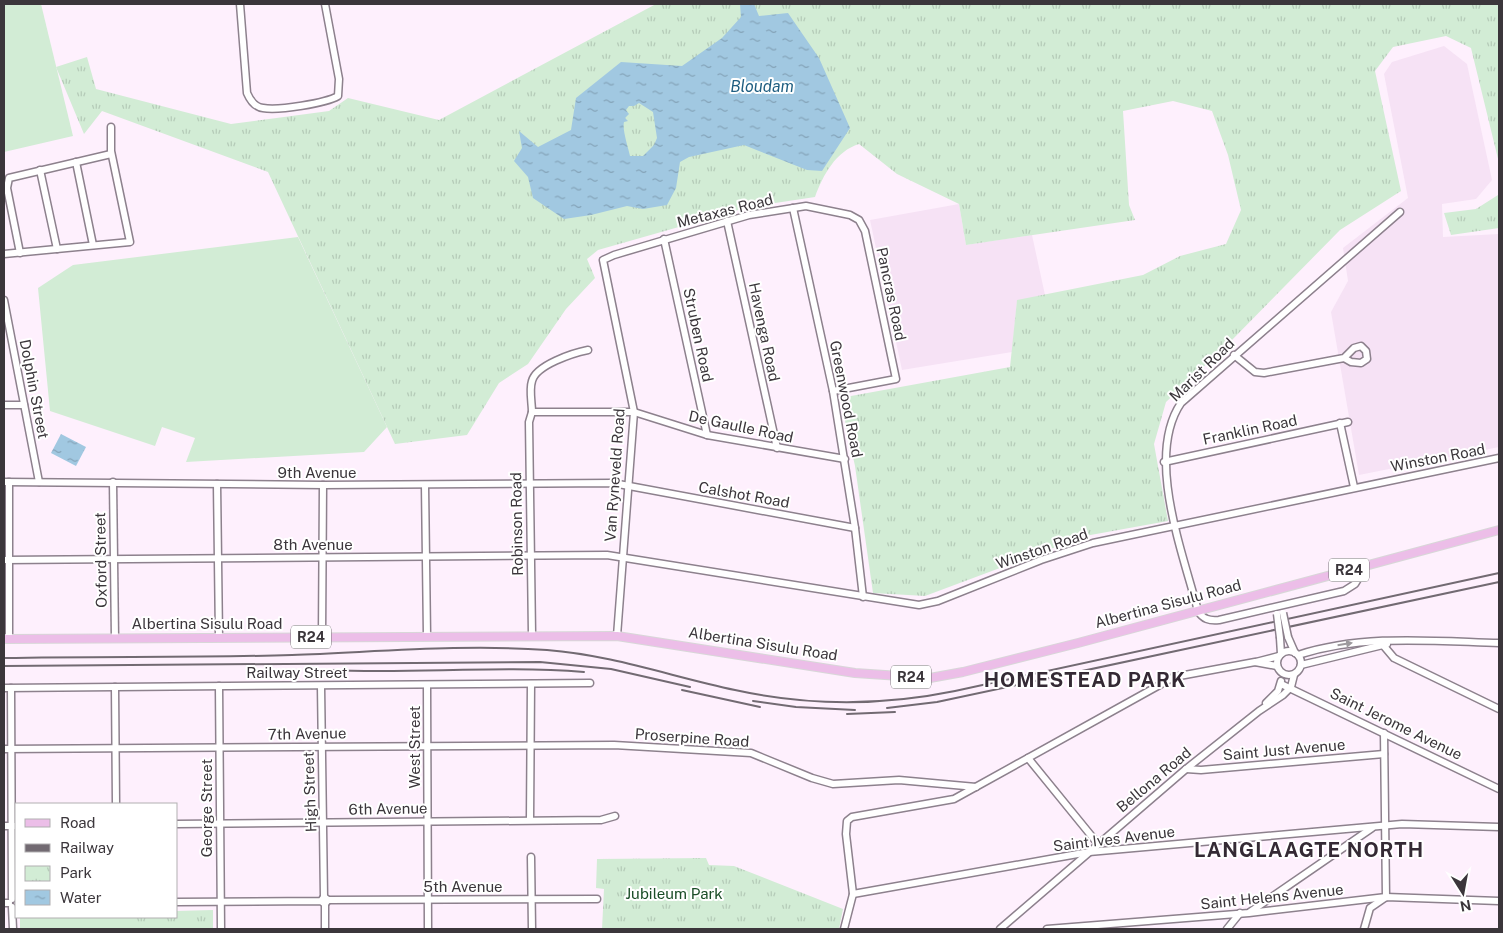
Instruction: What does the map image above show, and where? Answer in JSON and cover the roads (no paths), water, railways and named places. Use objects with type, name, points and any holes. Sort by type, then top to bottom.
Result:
[{"type":"main road","name":"Albertina Sisulu Road","points":[[7,639],[532,634],[617,636],[855,673],[930,678],[998,664],[1499,530]]},
{"type":"street","points":[[240,4],[247,92],[251,102],[264,108],[322,103],[338,96],[339,79],[324,4]]},
{"type":"street","points":[[4,254],[130,242],[111,154],[111,127]]},
{"type":"street","points":[[20,252],[7,184],[12,176],[111,154]]},
{"type":"street","points":[[76,162],[94,245]]},
{"type":"street","points":[[40,170],[57,249]]},
{"type":"street","name":"Metaxas Road","points":[[603,260],[664,239],[728,221],[793,208],[814,206],[855,217]]},
{"type":"street","name":"Greenwood Road","points":[[793,208],[834,391],[855,528],[863,597]]},
{"type":"street","name":"Marist Road","points":[[1198,611],[1175,526],[1164,462],[1167,435],[1176,410],[1181,403],[1234,355],[1400,212]]},
{"type":"street","name":"Pancras Road","points":[[834,391],[896,379],[865,231],[862,224],[855,217]]},
{"type":"street","name":"Havenga Road","points":[[728,221],[777,448]]},
{"type":"street","name":"Struben Road","points":[[664,239],[707,435]]},
{"type":"street","name":"Van Ryneveld Road","points":[[603,260],[602,264],[634,412],[617,636]]},
{"type":"street","name":"Dolphin Street","points":[[4,300],[7,329],[39,482]]},
{"type":"street","name":"Robinson Road","points":[[532,634],[529,422],[532,413],[532,381],[538,371],[551,363],[588,350]]},
{"type":"street","points":[[1234,355],[1259,373],[1344,358]]},
{"type":"street","points":[[4,405],[24,405]]},
{"type":"street","name":"De Gaulle Road","points":[[532,413],[634,412],[707,435],[845,459]]},
{"type":"street","name":"Franklin Road","points":[[1164,462],[1348,422]]},
{"type":"street","points":[[1340,423],[1354,487]]},
{"type":"street","name":"Winston Road","points":[[623,556],[919,605],[930,603],[1073,548],[1354,487],[1499,458]]},
{"type":"street","points":[[6,482],[7,639]]},
{"type":"street","name":"9th Avenue","points":[[6,482],[323,485],[613,483],[629,486]]},
{"type":"street","name":"Oxford Street","points":[[113,482],[115,638]]},
{"type":"street","points":[[217,484],[219,637]]},
{"type":"street","points":[[322,637],[323,485]]},
{"type":"street","points":[[425,485],[427,635]]},
{"type":"street","name":"Calshot Road","points":[[629,486],[855,528]]},
{"type":"street","name":"8th Avenue","points":[[7,560],[530,555],[623,556]]},
{"type":"street","points":[[1198,611],[1212,621],[1344,592],[1354,584],[1366,566]]},
{"type":"street","points":[[1278,606],[1284,638],[1277,666],[1281,673],[1281,684]]},
{"type":"street","points":[[1284,638],[1297,654],[1301,665],[1299,671],[1294,675],[1290,687]]},
{"type":"street","points":[[844,929],[854,894],[846,834],[847,821],[856,816],[954,799],[1174,677],[1255,662],[1280,655],[1287,651],[1297,654],[1361,642],[1499,643]]},
{"type":"street","points":[[1301,665],[1395,642]]},
{"type":"street","points":[[1383,646],[1394,658],[1499,709]]},
{"type":"street","points":[[1255,662],[1277,666]]},
{"type":"street","points":[[1281,673],[1294,675]]},
{"type":"street","name":"Railway Street","points":[[4,688],[590,683]]},
{"type":"street","points":[[530,820],[531,684]]},
{"type":"street","name":"Saint Jerome Avenue","points":[[1281,684],[1499,788]]},
{"type":"street","name":"Bellona Road","points":[[1000,929],[1186,769],[1259,711],[1276,694],[1281,684]]},
{"type":"street","name":"West Street","points":[[426,685],[428,929]]},
{"type":"street","name":"George Street","points":[[219,686],[221,929]]},
{"type":"street","name":"High Street","points":[[321,686],[325,929]]},
{"type":"street","points":[[115,687],[116,803]]},
{"type":"street","name":"Bellona Road","points":[[1259,711],[1278,700],[1290,687]]},
{"type":"street","points":[[11,688],[14,826],[13,929]]},
{"type":"street","points":[[1364,929],[1370,908],[1386,897],[1384,732]]},
{"type":"street","name":"7th Avenue","points":[[4,750],[610,744]]},
{"type":"street","name":"Proserpine Road","points":[[610,744],[751,753],[812,778],[833,784],[906,781],[976,787]]},
{"type":"street","name":"Saint Just Avenue","points":[[1186,769],[1201,770],[1384,754]]},
{"type":"street","points":[[1028,758],[1098,844]]},
{"type":"street","name":"6th Avenue","points":[[178,824],[601,820],[615,816]]},
{"type":"street","name":"Saint Ives Avenue","points":[[854,894],[1088,852],[1385,825],[1428,824],[1499,827]]},
{"type":"street","points":[[4,826],[14,826]]},
{"type":"street","points":[[1249,913],[1373,827]]},
{"type":"street","points":[[531,857],[532,929]]},
{"type":"street","name":"Saint Helens Avenue","points":[[1047,929],[1249,913],[1386,897],[1499,901]]},
{"type":"street","name":"5th Avenue","points":[[178,902],[597,899]]},
{"type":"street","points":[[1227,929],[1240,913]]},
{"type":"water","name":"Bloudam","points":[[740,4],[754,4],[759,16],[788,13],[819,58],[850,128],[822,171],[807,170],[744,145],[689,157],[680,162],[676,188],[667,205],[643,209],[627,206],[591,215],[564,219],[533,198],[528,177],[514,161],[522,148],[519,131],[538,147],[571,130],[576,98],[621,62],[682,66],[722,38],[741,17]],"holes":[[[639,103],[653,112],[657,138],[654,145],[643,156],[630,156],[624,129],[624,122],[628,121],[625,118],[629,114],[626,110],[629,106]]]},
{"type":"water","points":[[61,434],[86,447],[76,466],[51,453]]},
{"type":"railway","points":[[4,658],[256,656],[452,648],[515,648],[547,650],[595,657],[762,695],[817,701],[873,701],[928,696],[955,691],[1499,573]]},
{"type":"railway","points":[[887,708],[937,702],[1499,582]]},
{"type":"railway","points":[[4,666],[540,662],[611,669],[690,687]]},
{"type":"railway","points":[[329,670],[520,669],[584,672]]},
{"type":"railway","points":[[682,690],[760,707]]},
{"type":"railway","points":[[753,701],[796,707],[855,710]]},
{"type":"railway","points":[[847,714],[895,712]]},
{"type":"district","name":"HOMESTEAD PARK","points":[[1085,680]]},
{"type":"district","name":"LANGLAAGTE NORTH","points":[[1309,850]]},
{"type":"park label","name":"Jubileum Park","points":[[674,894]]}]
